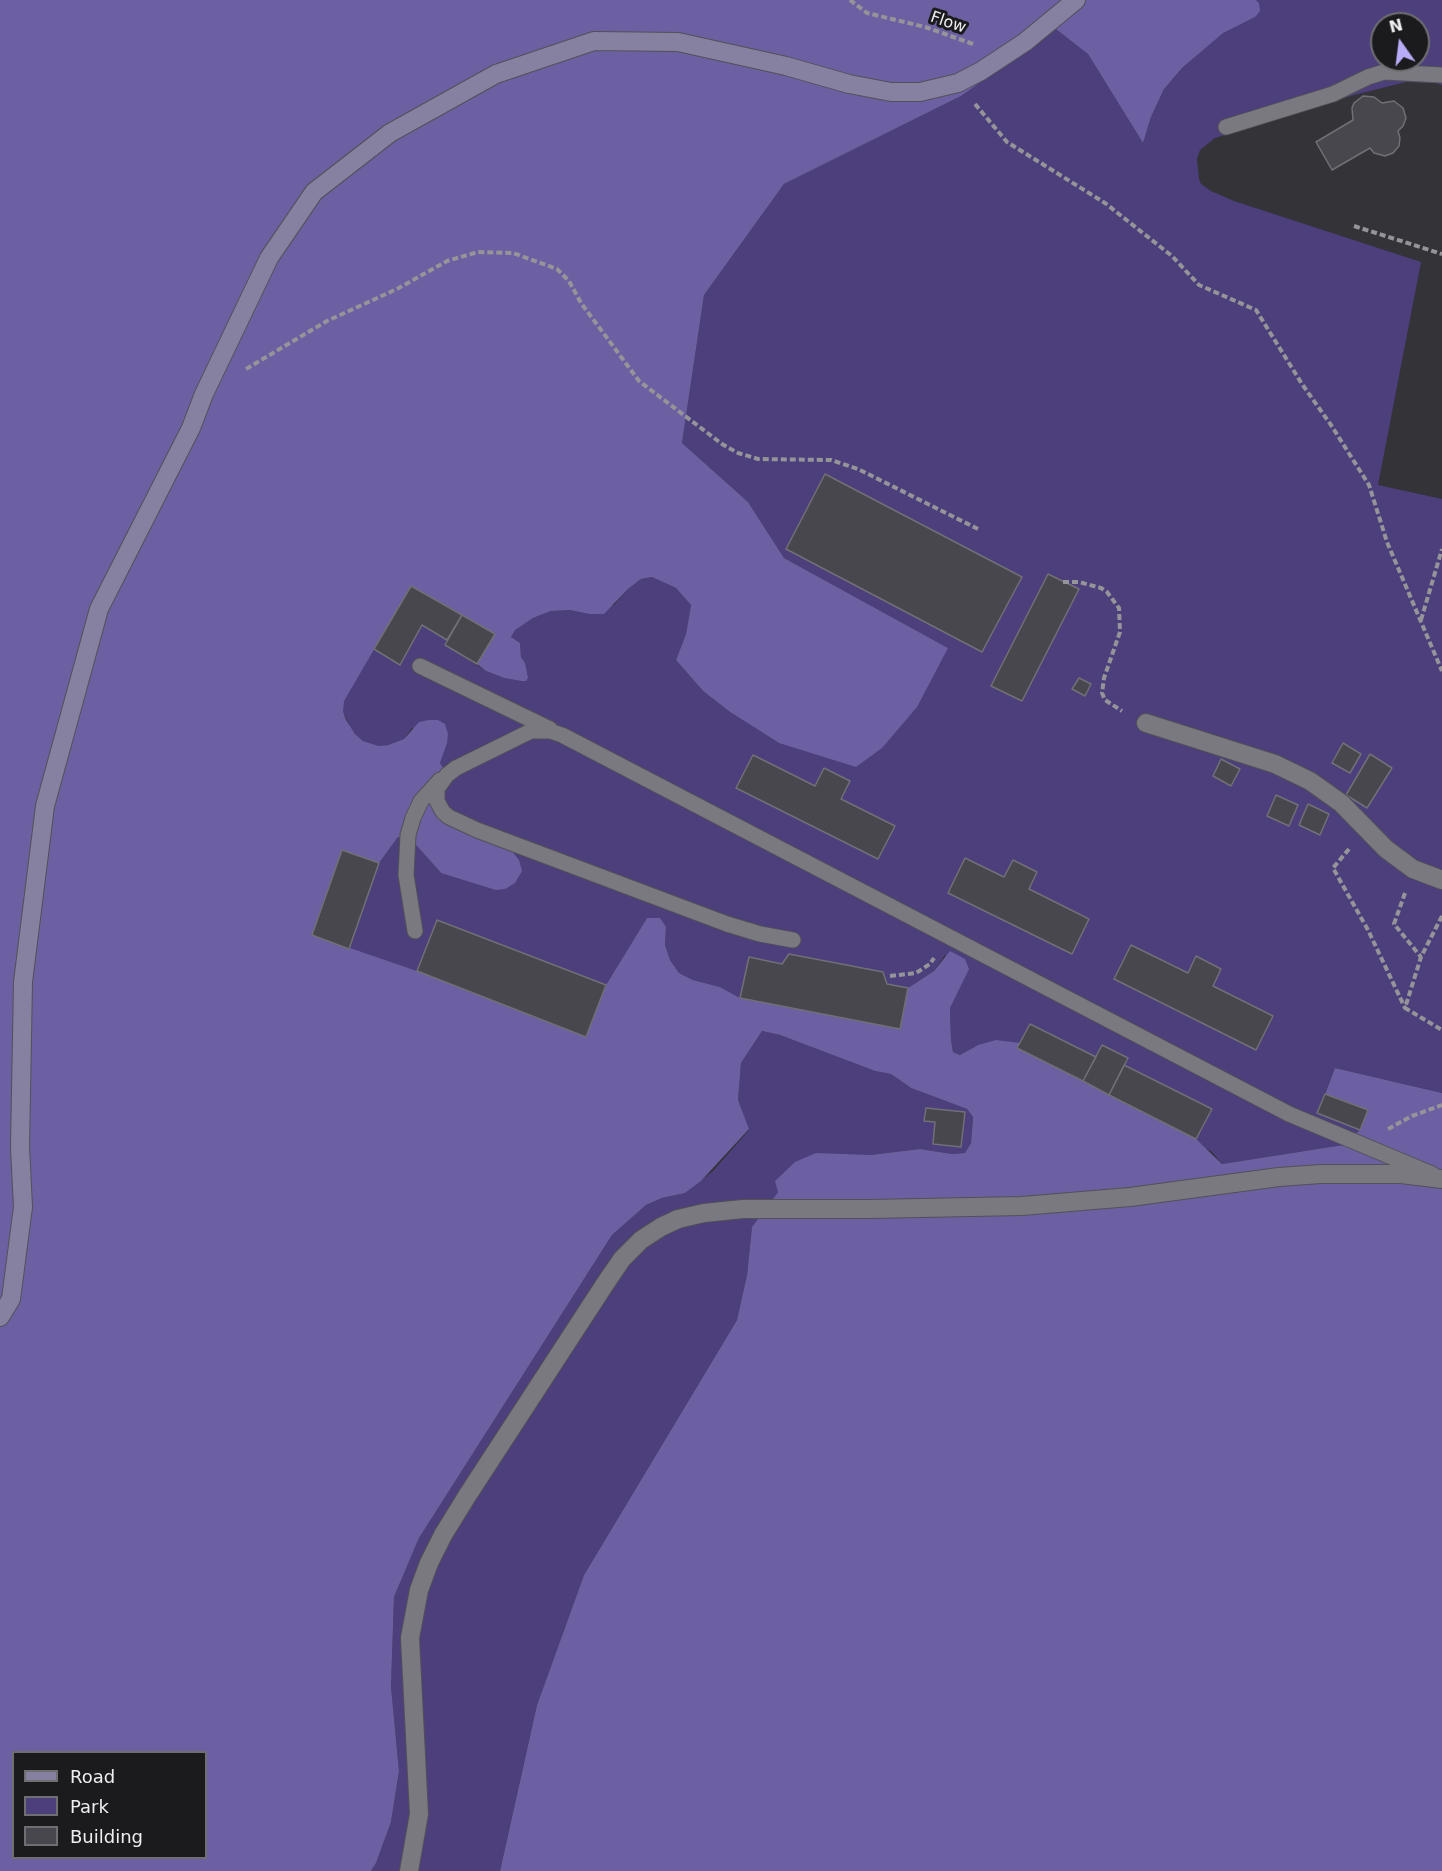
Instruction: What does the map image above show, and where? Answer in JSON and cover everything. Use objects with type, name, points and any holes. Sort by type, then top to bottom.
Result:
[{"type":"main road","points":[[0,1317],[11,1299],[23,1208],[21,1147],[23,982],[45,806],[99,609],[191,428],[204,394],[269,258],[314,192],[390,133],[496,74],[594,41],[678,42],[891,92],[920,92],[958,83],[1005,56],[1076,0]]},
{"type":"street","points":[[1146,723],[1275,764],[1310,781],[1341,803],[1386,849],[1413,869],[1442,880]]},
{"type":"street","points":[[409,1871],[419,1814],[410,1638],[419,1590],[429,1563],[467,1496],[605,1284],[622,1259],[651,1233],[678,1219],[704,1213],[743,1209],[1022,1206],[1130,1197],[1321,1173],[1401,1174],[1442,1178]]},
{"type":"lane","points":[[1226,127],[1334,94],[1368,77],[1384,72],[1442,75]]},
{"type":"lane","points":[[420,666],[562,735],[1289,1114],[1442,1178]]},
{"type":"lane","points":[[415,931],[406,875],[408,835],[421,801],[431,788],[447,775],[474,758],[531,730],[562,735]]},
{"type":"lane","points":[[447,775],[442,780],[436,795],[438,806],[449,817],[557,861],[728,924],[760,934],[793,940]]},
{"type":"path","name":"Flow","points":[[850,0],[867,13],[926,27],[1005,56]]},
{"type":"path","points":[[958,83],[1007,142],[1104,203],[1172,256],[1199,285],[1256,309],[1302,384],[1369,485],[1387,542],[1442,671]]},
{"type":"path","points":[[1354,226],[1442,254]]},
{"type":"path","points":[[245,370],[327,321],[397,289],[447,261],[478,252],[513,253],[556,269],[569,281],[581,303],[639,381],[722,444],[738,453],[758,459],[831,460],[858,469],[978,529]]},
{"type":"path","points":[[1421,621],[1442,549]]},
{"type":"path","points":[[1063,582],[1079,582],[1101,588],[1119,608],[1120,632],[1104,678],[1102,697]]},
{"type":"path","points":[[1367,828],[1333,868],[1368,930],[1405,1008],[1442,1030]]},
{"type":"path","points":[[1413,869],[1394,924],[1421,957]]},
{"type":"path","points":[[1405,1008],[1421,957],[1442,916]]},
{"type":"path","points":[[890,976],[910,975],[930,964],[946,936]]},
{"type":"path","points":[[1368,1148],[1396,1124],[1442,1105]]},
{"type":"green space","points":[[1256,0],[1442,0],[1442,85],[1406,82],[1354,95],[1215,138],[1200,150],[1197,159],[1201,184],[1211,191],[1234,201],[1421,262],[1378,485],[1442,499],[1442,1093],[1335,1068],[1317,1113],[1360,1130],[1343,1145],[1222,1164],[1212,1152],[1109,1095],[1017,1048],[978,1045],[960,1055],[953,1052],[950,1008],[958,989],[945,955],[934,971],[908,988],[887,984],[883,972],[790,954],[782,964],[740,998],[720,987],[693,980],[679,973],[670,960],[665,945],[666,927],[647,918],[606,985],[437,920],[417,971],[349,949],[379,863],[398,837],[417,846],[441,873],[443,812],[440,763],[448,734],[412,728],[404,739],[379,746],[363,741],[355,734],[343,711],[343,701],[374,649],[400,664],[422,625],[447,640],[445,645],[486,671],[504,678],[526,681],[525,663],[521,657],[520,643],[511,637],[514,630],[533,618],[551,611],[570,610],[589,614],[614,605],[628,589],[641,579],[652,577],[676,588],[691,605],[686,634],[676,660],[703,691],[730,712],[779,743],[948,648],[784,558],[748,502],[682,443],[704,295],[784,184],[961,96],[1057,28],[1088,54],[1143,143],[1151,117],[1164,89],[1182,68],[1223,32],[1255,17],[1259,3]]},
{"type":"green space","points":[[762,1031],[780,1035],[875,1071],[891,1074],[911,1088],[967,1109],[973,1117],[971,1143],[965,1153],[952,1154],[920,1149],[870,1155],[778,1192],[752,1227],[747,1275],[737,1320],[584,1575],[537,1705],[500,1871],[371,1871],[391,1822],[399,1771],[391,1687],[394,1597],[419,1538],[612,1235],[646,1205],[662,1198],[685,1193],[713,1171],[749,1130],[738,1100],[741,1063]]},
{"type":"shaded area","points":[[0,0],[1256,0],[1260,11],[1255,17],[1223,33],[1182,68],[1164,89],[1151,117],[1143,143],[1088,54],[1056,29],[961,96],[784,184],[704,295],[682,443],[748,502],[784,558],[948,648],[917,707],[882,748],[856,767],[779,743],[730,712],[703,691],[676,660],[686,634],[691,605],[676,588],[652,577],[641,579],[628,589],[604,614],[570,610],[551,611],[533,618],[515,630],[511,637],[520,643],[521,657],[525,663],[528,678],[526,681],[504,678],[486,671],[477,664],[495,634],[411,586],[344,701],[343,711],[346,720],[355,734],[363,741],[379,746],[404,739],[419,722],[438,720],[445,724],[448,734],[447,743],[440,763],[447,775],[438,806],[504,841],[519,860],[522,871],[515,883],[505,889],[496,890],[441,873],[417,846],[398,837],[379,863],[342,850],[312,935],[417,971],[586,1037],[606,985],[647,918],[660,918],[666,927],[665,945],[670,960],[679,973],[693,980],[720,987],[740,998],[900,1029],[908,988],[934,971],[950,951],[965,959],[969,969],[950,1008],[953,1052],[960,1055],[978,1045],[996,1040],[1020,1043],[1018,1048],[1196,1139],[1222,1164],[1343,1145],[1360,1130],[1368,1110],[1325,1094],[1335,1068],[1442,1093],[1442,1871],[500,1871],[537,1705],[584,1575],[737,1320],[747,1275],[752,1227],[778,1192],[775,1181],[795,1162],[816,1153],[870,1155],[920,1149],[952,1154],[965,1153],[971,1143],[973,1117],[967,1109],[911,1088],[891,1074],[875,1071],[780,1035],[762,1031],[741,1063],[738,1100],[749,1129],[701,1181],[685,1193],[662,1198],[646,1205],[612,1235],[419,1538],[394,1597],[391,1687],[399,1771],[391,1822],[371,1871],[0,1871]]},
{"type":"building","points":[[1363,96],[1374,97],[1382,103],[1394,101],[1403,108],[1406,118],[1398,131],[1399,146],[1393,153],[1385,156],[1374,153],[1370,148],[1332,170],[1316,142],[1353,120],[1354,103]]},
{"type":"building","points":[[825,474],[1022,577],[982,652],[786,549]]},
{"type":"building","points":[[1048,574],[1079,589],[1022,701],[991,686]]},
{"type":"building","points":[[411,586],[462,615],[447,640],[422,625],[400,665],[374,649]]},
{"type":"building","points":[[462,615],[495,634],[477,664],[445,645]]},
{"type":"building","points":[[1079,678],[1091,684],[1085,696],[1072,689]]},
{"type":"building","points":[[1343,743],[1361,754],[1350,773],[1332,763]]},
{"type":"building","points":[[1370,754],[1392,768],[1367,808],[1346,795]]},
{"type":"building","points":[[753,755],[815,786],[824,768],[850,781],[841,799],[895,826],[878,859],[736,788]]},
{"type":"building","points":[[1221,759],[1240,769],[1231,786],[1213,776]]},
{"type":"building","points":[[1276,795],[1298,805],[1289,826],[1267,816]]},
{"type":"building","points":[[1308,804],[1329,814],[1320,835],[1299,825]]},
{"type":"building","points":[[342,850],[379,863],[349,949],[312,935]]},
{"type":"building","points":[[965,858],[1004,877],[1013,860],[1037,872],[1029,889],[1089,919],[1072,954],[948,893]]},
{"type":"building","points":[[437,920],[606,985],[586,1037],[417,971]]},
{"type":"building","points":[[1131,945],[1188,973],[1196,956],[1221,969],[1213,986],[1273,1016],[1256,1050],[1114,979]]},
{"type":"building","points":[[789,954],[883,972],[887,984],[908,988],[900,1029],[740,998],[749,957],[782,964]]},
{"type":"building","points":[[1030,1024],[1096,1057],[1083,1081],[1017,1048]]},
{"type":"building","points":[[1102,1045],[1128,1058],[1109,1095],[1083,1081]]},
{"type":"building","points":[[1124,1065],[1212,1109],[1196,1139],[1109,1095]]},
{"type":"building","points":[[1325,1094],[1368,1110],[1360,1130],[1317,1113]]},
{"type":"building","points":[[926,1108],[965,1112],[961,1147],[933,1144],[935,1122],[924,1121]]}]
